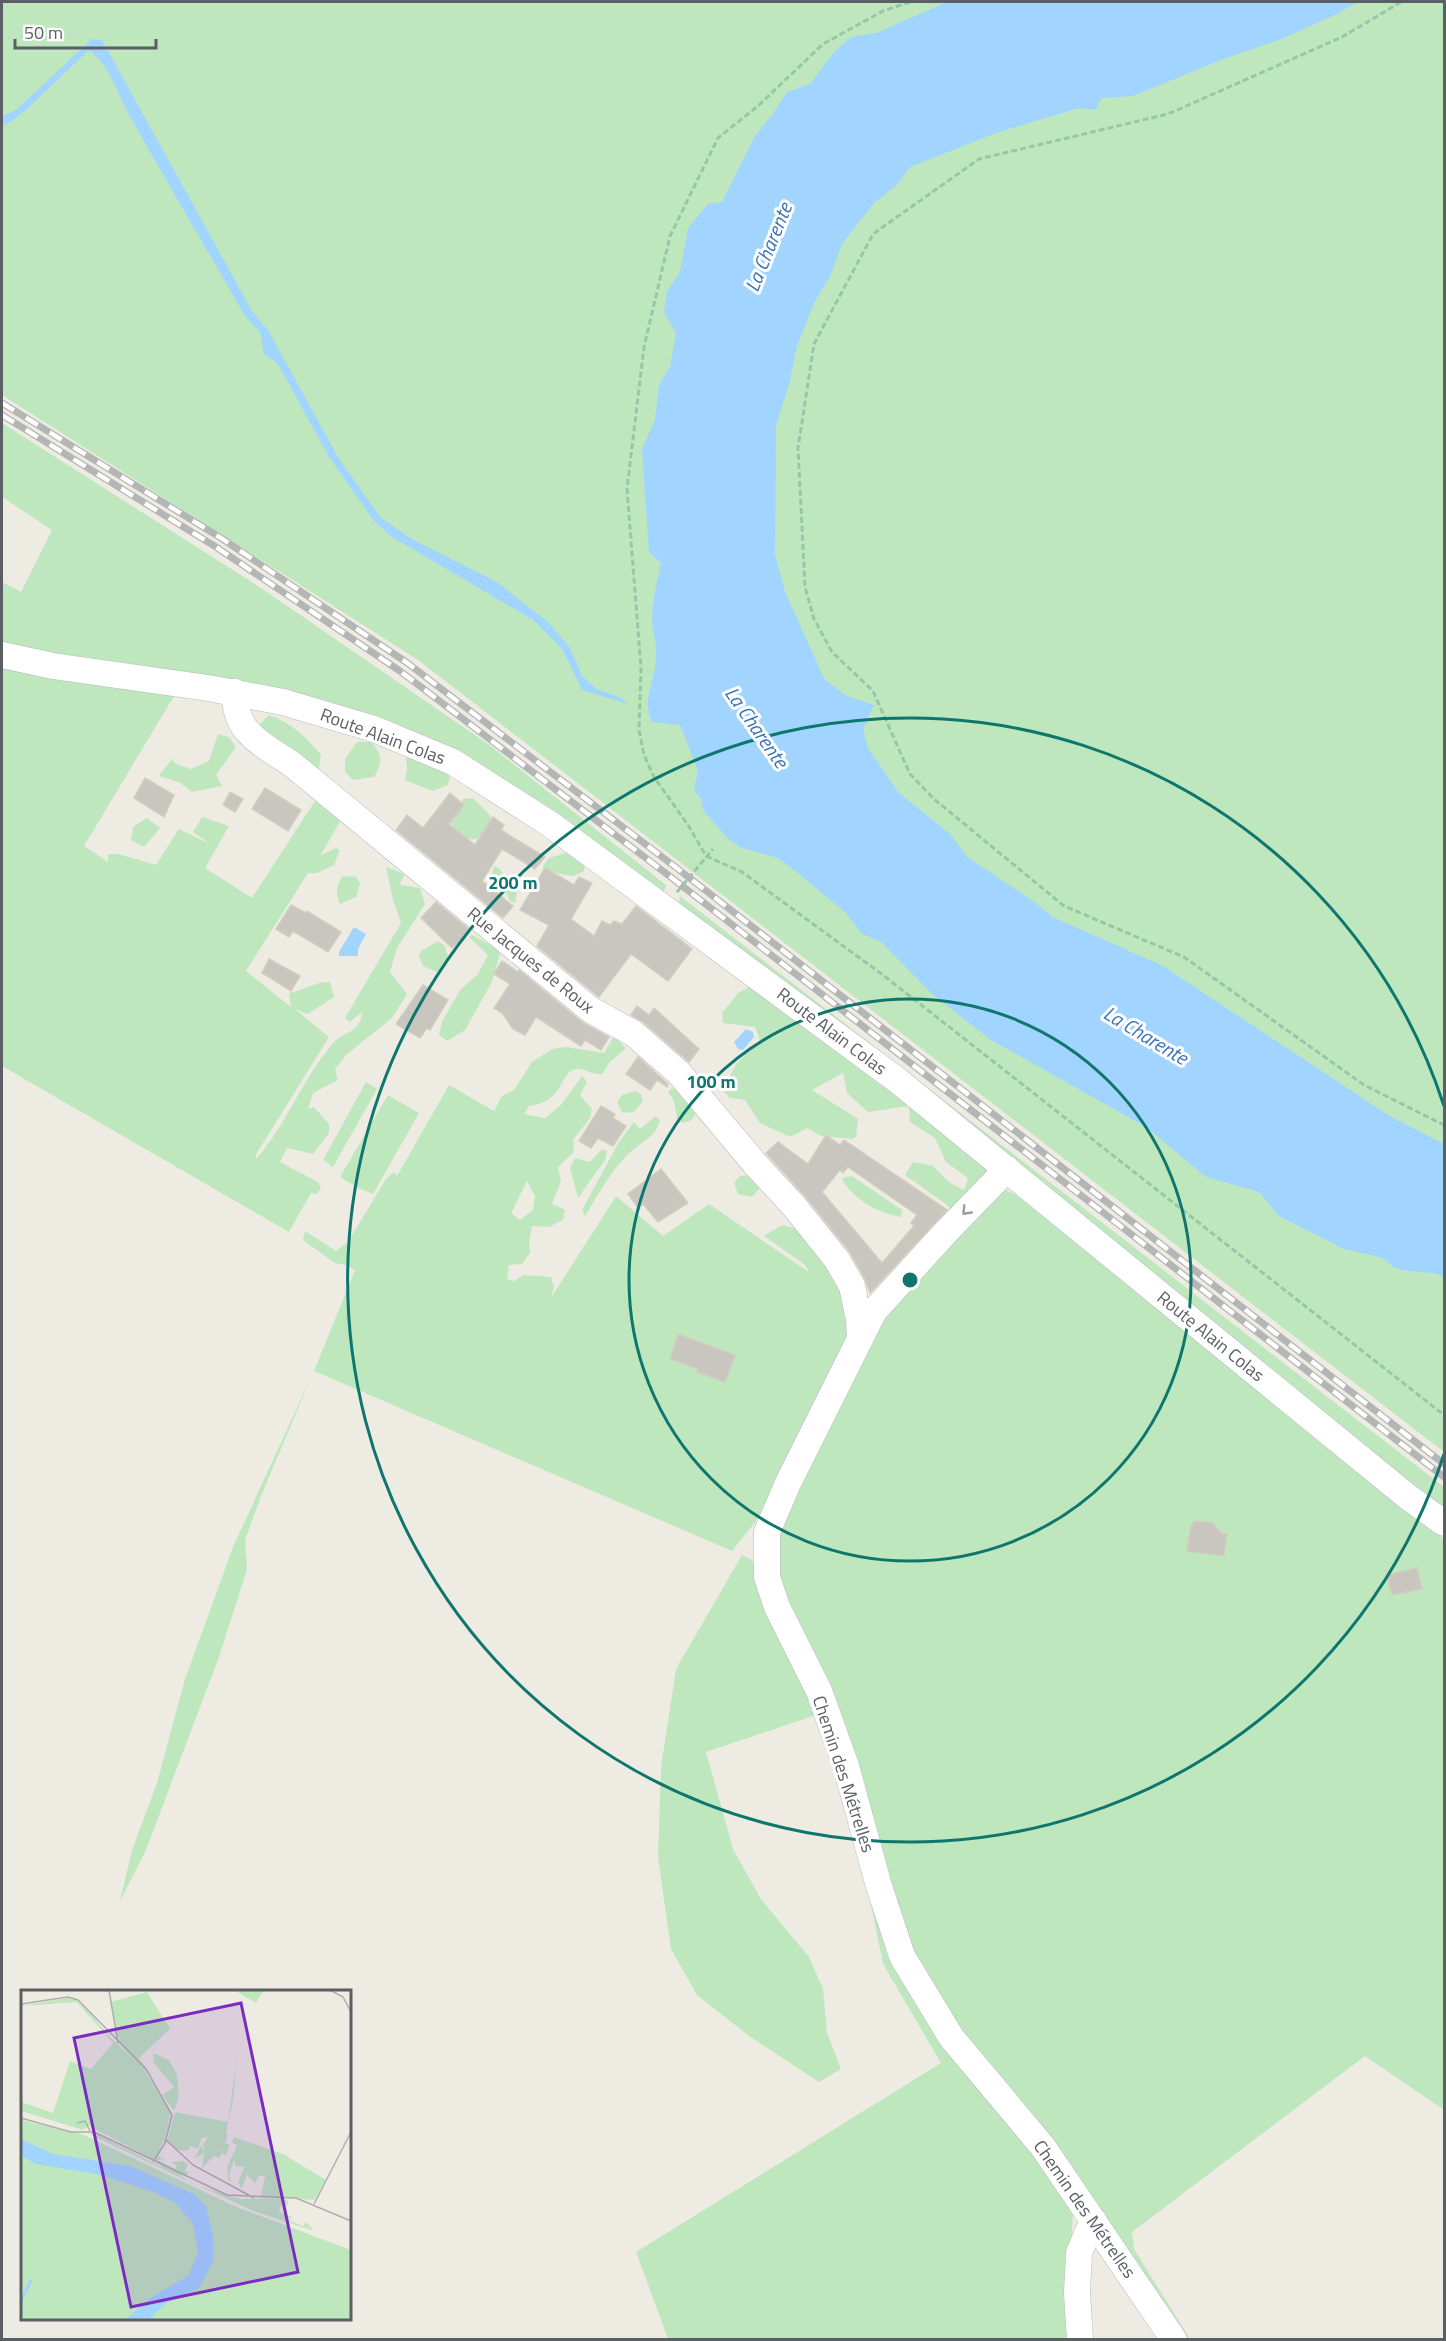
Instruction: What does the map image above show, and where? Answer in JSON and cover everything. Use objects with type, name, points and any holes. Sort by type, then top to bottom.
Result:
[{"type":"street","name":"Route Alain Colas","points":[[2,655],[53,666],[235,692],[283,702],[374,729],[453,762],[550,824],[897,1080],[1408,1497],[1444,1523]]},
{"type":"street","name":"Rue Jacques de Roux","points":[[235,692],[234,708],[245,730],[293,765],[591,1010],[633,1033],[679,1073],[756,1165],[794,1206],[837,1260],[852,1286],[859,1320],[860,1339]]},
{"type":"street","name":"Chemin des Métrelles","points":[[1007,1169],[875,1310],[788,1484],[767,1532],[767,1577],[777,1606],[819,1691],[846,1766],[878,1883],[902,1956],[951,2037],[1043,2147],[1174,2340]]},
{"type":"street","points":[[1080,2340],[1077,2293],[1079,2253],[1093,2220]]},
{"type":"path","points":[[910,2],[884,11],[823,44],[758,106],[718,138],[670,236],[644,347],[627,489],[640,668],[639,730],[644,756],[654,777],[688,825],[706,856],[742,872],[883,975],[1444,1415]]},
{"type":"path","points":[[1401,2],[1342,37],[1168,114],[979,159],[873,234],[814,344],[798,448],[805,587],[814,619],[832,652],[873,691],[910,774],[934,799],[1064,906],[1184,957],[1364,1086],[1444,1125]]},
{"type":"path","points":[[665,908],[713,849]]},
{"type":"green space","points":[[2,2],[1444,2],[1444,1452],[418,660],[2,395]]},
{"type":"green space","points":[[2,423],[261,588],[488,744],[666,885],[664,891],[655,890],[420,735],[351,708],[221,679],[90,663],[2,645],[2,582],[21,592],[52,530],[2,497]]},
{"type":"green space","points":[[2,664],[174,696],[84,846],[108,862],[108,854],[119,854],[156,865],[179,829],[210,844],[193,832],[202,817],[229,826],[205,868],[252,898],[315,801],[340,821],[321,855],[336,848],[340,850],[334,865],[317,873],[308,873],[246,971],[291,1007],[289,993],[319,983],[330,982],[334,997],[308,1014],[295,1009],[329,1037],[255,1156],[257,1158],[276,1133],[328,1049],[335,1041],[359,1024],[362,1012],[350,1022],[345,1018],[401,923],[386,867],[404,874],[400,885],[420,888],[425,904],[397,948],[390,972],[407,994],[392,1018],[346,1055],[335,1069],[338,1080],[313,1093],[308,1109],[314,1107],[329,1124],[329,1133],[313,1154],[287,1148],[280,1162],[318,1182],[321,1188],[317,1194],[311,1193],[289,1232],[2,1066]]},
{"type":"green space","points":[[269,715],[298,731],[321,755],[318,773],[256,728]]},
{"type":"green space","points":[[218,734],[229,737],[236,747],[216,775],[222,786],[192,792],[179,782],[159,776],[172,759],[176,764],[191,769],[209,761]]},
{"type":"green space","points":[[357,742],[371,742],[380,755],[379,767],[374,777],[353,780],[345,772],[345,759]]},
{"type":"green space","points":[[406,752],[451,771],[448,785],[433,791],[405,780]]},
{"type":"green space","points":[[473,798],[490,815],[492,823],[482,836],[470,839],[459,833],[450,820],[463,799]]},
{"type":"green space","points":[[147,818],[160,828],[144,847],[131,840],[133,827]]},
{"type":"green space","points":[[569,852],[585,862],[584,871],[573,876],[543,871],[543,866],[549,858]]},
{"type":"green space","points":[[494,866],[500,869],[505,878],[515,880],[517,894],[515,903],[510,901],[502,884],[491,878]]},
{"type":"green space","points":[[343,876],[356,877],[360,883],[356,897],[340,904],[337,889]]},
{"type":"green space","points":[[680,896],[1444,1487],[1444,1509],[990,1165],[988,1181],[958,1216],[947,1205],[905,1175],[913,1162],[933,1166],[950,1183],[964,1190],[968,1178],[946,1162],[935,1138],[910,1122],[909,1106],[868,1112],[847,1093],[843,1073],[812,1090],[858,1119],[856,1137],[852,1139],[821,1136],[807,1128],[790,1137],[760,1123],[745,1100],[730,1098],[722,1090],[737,1063],[760,1040],[755,1027],[723,1023],[722,1013],[738,993],[751,986],[679,904]]},
{"type":"green space","points":[[472,935],[498,949],[500,954],[492,982],[465,1030],[447,1041],[439,1035],[442,1022],[460,990],[478,974],[488,955],[469,937]]},
{"type":"green space","points":[[438,941],[445,946],[448,957],[446,965],[437,972],[423,966],[419,957],[421,951]]},
{"type":"green space","points":[[614,1036],[626,1048],[609,1063],[602,1074],[578,1069],[570,1072],[555,1094],[549,1099],[529,1106],[524,1114],[545,1118],[561,1105],[582,1076],[587,1082],[580,1095],[592,1109],[590,1118],[573,1140],[574,1152],[558,1167],[561,1181],[552,1204],[565,1210],[563,1220],[549,1227],[532,1226],[530,1253],[522,1264],[509,1265],[507,1279],[514,1281],[524,1275],[551,1277],[554,1287],[551,1298],[616,1196],[663,1236],[709,1204],[810,1273],[805,1265],[764,1236],[782,1225],[798,1229],[846,1291],[849,1343],[756,1521],[732,1551],[314,1371],[355,1270],[335,1263],[303,1240],[305,1231],[336,1251],[348,1242],[386,1179],[394,1172],[397,1176],[449,1085],[494,1111],[502,1096],[514,1090],[532,1062],[552,1049],[566,1047],[604,1053]],"holes":[[[527,1181],[535,1196],[533,1210],[520,1220],[511,1213]]]},
{"type":"green space","points":[[366,1082],[377,1089],[333,1167],[323,1160]]},
{"type":"green space","points":[[672,1088],[691,1100],[695,1115],[690,1121],[682,1123],[677,1119],[674,1101],[668,1092]]},
{"type":"green space","points":[[635,1091],[641,1094],[643,1101],[633,1113],[622,1112],[617,1102],[622,1095]]},
{"type":"green space","points":[[388,1095],[419,1113],[373,1194],[340,1177]]},
{"type":"green space","points":[[656,1116],[660,1120],[655,1131],[622,1161],[585,1216],[582,1210],[619,1142],[634,1122],[640,1129]]},
{"type":"green space","points":[[602,1149],[607,1151],[605,1160],[578,1198],[570,1168],[575,1158],[590,1162]]},
{"type":"green space","points":[[751,1175],[760,1188],[752,1197],[738,1194],[734,1183],[740,1176]]},
{"type":"green space","points":[[852,1176],[902,1210],[901,1217],[875,1209],[859,1198],[842,1178]]},
{"type":"green space","points":[[999,1187],[1027,1200],[1444,1539],[1444,2110],[1365,2056],[1132,2232],[1134,2249],[1190,2339],[1183,2339],[934,1996],[903,1934],[784,1605],[773,1549],[781,1522],[866,1341],[923,1267]]},
{"type":"green space","points":[[314,1371],[263,1491],[245,1540],[247,1569],[219,1657],[146,1850],[120,1901],[132,1850],[157,1783],[185,1679],[233,1547]]},
{"type":"green space","points":[[742,1555],[752,1560],[770,1608],[819,1714],[706,1752],[733,1849],[761,1899],[809,1957],[823,1989],[827,2032],[841,2069],[819,2082],[749,2036],[697,1995],[671,1949],[658,1857],[661,1767],[676,1669]]},
{"type":"green space","points":[[867,1884],[1073,2212],[1071,2255],[1074,2339],[668,2339],[636,2252],[941,2063],[883,1964]]},
{"type":"water","name":"La Charente","points":[[947,2],[1357,2],[1339,13],[1284,38],[1221,60],[1133,96],[1102,98],[1095,110],[1079,108],[996,133],[910,167],[896,186],[875,202],[842,244],[830,277],[815,301],[797,346],[789,384],[776,426],[775,554],[785,592],[825,680],[847,696],[874,705],[863,729],[868,748],[898,792],[950,834],[967,857],[1053,917],[1163,966],[1388,1115],[1444,1144],[1444,1277],[1438,1274],[1402,1270],[1393,1267],[1383,1258],[1344,1249],[1279,1216],[1259,1192],[1206,1177],[1146,1127],[991,1040],[932,994],[881,942],[861,933],[846,913],[799,874],[778,858],[742,848],[729,840],[703,810],[701,799],[694,790],[698,771],[680,725],[652,722],[648,698],[656,657],[652,613],[661,563],[649,552],[642,449],[655,420],[659,385],[670,367],[676,333],[664,313],[667,291],[680,272],[688,228],[708,204],[722,202],[755,136],[787,92],[810,84],[834,52],[851,37],[876,33]]},
{"type":"water","points":[[92,39],[102,40],[252,311],[268,330],[338,457],[380,517],[412,539],[497,582],[548,622],[570,648],[582,676],[597,689],[621,698],[628,704],[582,690],[562,649],[533,620],[392,537],[374,521],[329,457],[278,364],[264,354],[260,332],[245,316],[132,120],[103,64],[96,56],[89,50],[26,110],[6,125],[2,124],[2,116],[17,109]]},
{"type":"water","points":[[354,927],[366,934],[358,949],[358,956],[339,956],[339,952]]},
{"type":"water","points":[[746,1029],[753,1032],[754,1037],[743,1050],[738,1049],[734,1042]]},
{"type":"building","points":[[145,778],[174,795],[164,817],[134,798]]},
{"type":"building","points":[[265,788],[301,810],[288,831],[252,809]]},
{"type":"building","points":[[230,792],[243,799],[235,812],[223,805]]},
{"type":"building","points":[[450,793],[464,805],[449,824],[475,845],[493,817],[504,825],[501,830],[545,857],[535,869],[502,849],[482,881],[513,906],[503,918],[396,830],[407,815],[423,828]]},
{"type":"building","points":[[545,868],[574,885],[579,877],[592,883],[571,919],[594,936],[602,921],[610,925],[614,921],[622,924],[636,906],[692,949],[668,981],[631,954],[599,997],[537,946],[549,925],[520,910]]},
{"type":"building","points":[[436,902],[470,930],[452,948],[421,918]]},
{"type":"building","points":[[291,905],[306,913],[307,911],[341,932],[328,952],[293,931],[289,937],[276,929]]},
{"type":"building","points":[[269,959],[300,976],[291,991],[262,973]]},
{"type":"building","points":[[502,961],[518,972],[519,970],[582,1022],[609,1037],[601,1050],[585,1040],[581,1046],[536,1017],[525,1035],[513,1029],[503,1014],[494,1008],[510,984],[494,974]]},
{"type":"building","points":[[423,985],[448,1000],[430,1030],[427,1028],[420,1038],[396,1024]]},
{"type":"building","points":[[637,1006],[649,1015],[654,1008],[699,1049],[689,1062],[643,1022],[631,1015]]},
{"type":"building","points":[[638,1057],[668,1084],[667,1087],[657,1080],[650,1090],[626,1074]]},
{"type":"building","points":[[601,1106],[615,1114],[613,1118],[626,1126],[613,1146],[598,1138],[591,1148],[579,1141]]},
{"type":"building","points":[[826,1135],[840,1145],[844,1140],[947,1210],[870,1293],[849,1251],[805,1196],[766,1153],[778,1142],[808,1164]],"holes":[[[848,1167],[917,1215],[911,1223],[914,1226],[882,1263],[822,1192],[840,1170],[843,1173]]]},
{"type":"building","points":[[661,1169],[688,1203],[658,1222],[643,1204],[638,1208],[628,1194]]},
{"type":"building","points":[[678,1334],[735,1355],[725,1382],[670,1359]]},
{"type":"building","points":[[1195,1521],[1213,1523],[1221,1533],[1227,1534],[1224,1556],[1187,1551],[1191,1525]]},
{"type":"building","points":[[1417,1568],[1422,1589],[1392,1595],[1387,1575]]},
{"type":"railway","points":[[2,403],[221,538],[406,662],[678,869],[1444,1464]]},
{"type":"railway","points":[[2,415],[216,547],[400,671],[672,878],[1444,1477]]}]
